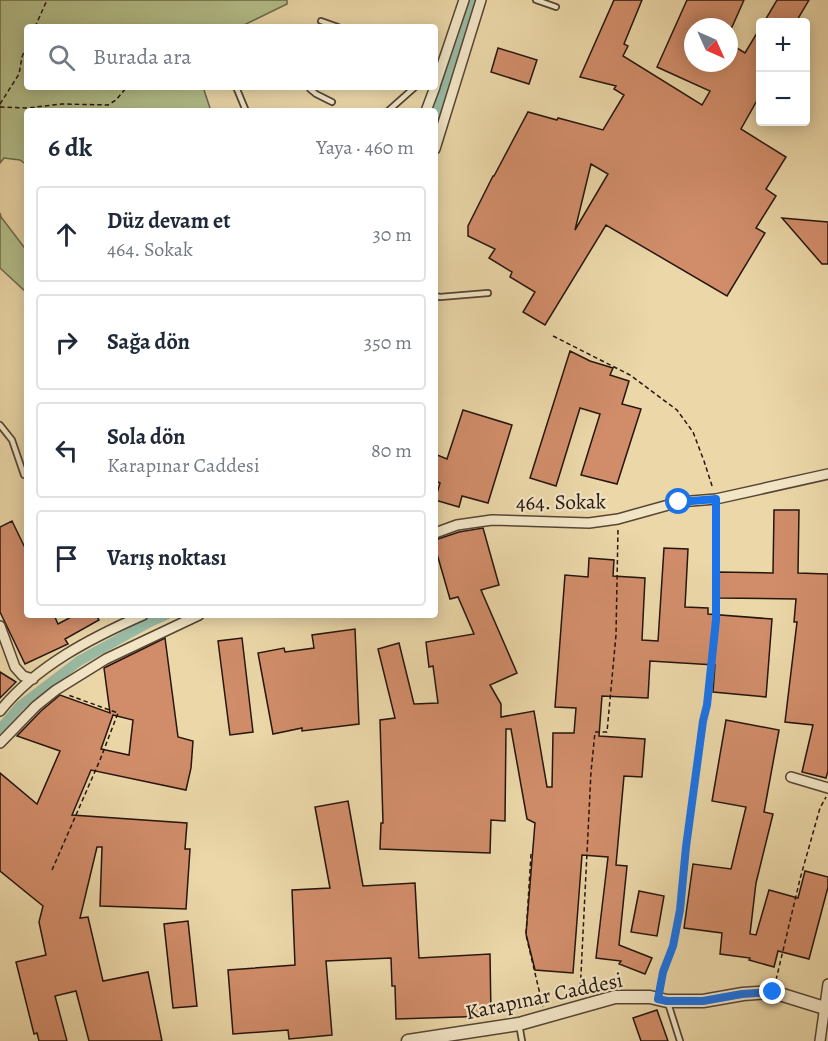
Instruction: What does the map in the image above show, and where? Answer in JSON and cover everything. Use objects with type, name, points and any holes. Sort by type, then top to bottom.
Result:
[{"type":"street","points":[[438,70],[464,0]]},
{"type":"street","points":[[438,139],[481,0]]},
{"type":"street","points":[[427,108],[434,90]]},
{"type":"street","name":"464. Sokak","points":[[438,532],[457,525],[492,520],[589,523],[618,519],[679,502],[716,499],[828,474]]},
{"type":"street","points":[[0,711],[9,700],[58,660],[137,618]]},
{"type":"street","points":[[0,743],[36,706],[56,690],[106,658],[193,618]]},
{"type":"street","points":[[0,626],[15,667],[23,676],[33,679]]},
{"type":"street","points":[[791,777],[828,790]]},
{"type":"street","points":[[820,1041],[828,984]]},
{"type":"street","name":"Karapınar Caddesi","points":[[408,1041],[446,1038],[519,1024],[615,997],[703,1001],[742,994],[773,992],[826,1008]]},
{"type":"lane","points":[[536,0],[556,7]]},
{"type":"lane","points":[[321,21],[330,24]]},
{"type":"lane","points":[[237,90],[245,108]]},
{"type":"lane","points":[[313,90],[332,102]]},
{"type":"lane","points":[[391,108],[412,90]]},
{"type":"lane","points":[[438,297],[488,293]]},
{"type":"lane","points":[[0,425],[12,441],[24,475]]},
{"type":"lane","points":[[663,1000],[680,1041]]},
{"type":"lane","points":[[519,1024],[522,1041]]},
{"type":"path","points":[[36,24],[47,0]]},
{"type":"path","points":[[24,52],[19,74],[0,106],[27,108],[62,104],[108,105],[124,90]]},
{"type":"path","points":[[553,336],[630,375],[676,410],[693,432],[705,460],[716,499],[716,620],[707,705],[686,847],[680,910],[673,946],[663,972],[663,1000]]},
{"type":"path","points":[[579,1007],[591,772],[595,732],[607,732],[616,635],[618,519]]},
{"type":"path","points":[[52,870],[118,713],[56,690]]},
{"type":"path","points":[[773,992],[800,879],[820,808],[828,790]]},
{"type":"path","points":[[531,854],[526,935],[545,1017]]},
{"type":"green space","points":[[0,0],[287,0],[287,4],[246,24],[24,24],[24,90],[204,90],[210,108],[24,108],[24,163],[20,160],[4,158],[0,163]]},
{"type":"green space","points":[[0,213],[24,247],[24,290],[0,268]]},
{"type":"building","points":[[614,0],[642,0],[624,44],[628,46],[623,56],[702,105],[710,91],[657,67],[687,0],[744,0],[736,18],[684,18],[684,72],[738,72],[738,49],[745,53],[756,35],[756,102],[741,129],[786,157],[766,189],[776,196],[756,228],[765,233],[727,296],[606,225],[545,325],[523,312],[535,292],[510,277],[512,272],[489,258],[495,249],[468,236],[468,226],[528,112],[603,130],[624,95],[614,89],[616,86],[580,77]],"holes":[[[591,164],[608,174],[575,230]]]},
{"type":"building","points":[[777,0],[809,0],[798,18],[766,18]]},
{"type":"building","points":[[498,48],[537,60],[529,84],[491,72]]},
{"type":"building","points":[[782,218],[828,222],[828,264],[822,264]]},
{"type":"building","points":[[570,351],[590,361],[613,368],[610,375],[629,381],[622,404],[641,409],[617,484],[581,475],[600,414],[580,408],[556,486],[530,478]]},
{"type":"building","points":[[463,410],[512,425],[488,503],[462,496],[459,507],[438,501],[440,483],[438,482],[438,455],[447,459]]},
{"type":"building","points":[[774,510],[799,510],[798,573],[828,574],[828,771],[826,778],[802,772],[813,725],[785,722],[797,622],[794,622],[796,599],[718,598],[718,572],[773,573]]},
{"type":"building","points":[[12,521],[24,546],[24,618],[55,618],[58,624],[69,618],[98,618],[99,620],[65,639],[68,644],[25,664],[0,612],[0,527]]},
{"type":"building","points":[[483,528],[499,585],[481,590],[517,673],[490,685],[501,704],[501,717],[534,711],[547,787],[552,787],[553,733],[574,733],[576,708],[555,707],[565,575],[588,577],[589,558],[614,560],[613,576],[645,578],[642,640],[658,641],[664,548],[688,549],[685,607],[708,608],[708,614],[772,619],[766,697],[713,692],[715,665],[650,661],[648,698],[602,696],[599,736],[645,739],[642,777],[624,776],[616,865],[627,866],[619,945],[652,958],[645,974],[619,964],[621,961],[596,958],[608,857],[582,855],[573,973],[535,970],[526,934],[535,823],[527,819],[511,729],[506,729],[505,821],[491,820],[490,853],[380,849],[381,823],[383,823],[380,720],[395,718],[378,649],[399,643],[414,704],[438,703],[433,666],[429,667],[426,642],[474,634],[458,597],[450,599],[438,557],[438,539],[459,532]]},
{"type":"building","points":[[355,629],[359,724],[302,731],[302,728],[273,734],[258,653],[284,648],[285,652],[314,648],[312,635]]},
{"type":"building","points":[[165,638],[178,737],[193,741],[191,768],[186,790],[91,770],[72,815],[187,823],[185,849],[190,849],[186,909],[100,906],[102,847],[97,847],[80,918],[88,917],[103,981],[148,972],[162,1041],[89,1041],[76,991],[55,996],[67,1041],[39,1041],[37,1033],[34,1034],[16,962],[46,955],[39,922],[43,906],[0,871],[0,773],[37,804],[60,751],[17,736],[60,695],[110,713],[104,668]],"holes":[[[113,715],[133,720],[129,755],[101,749]]]},
{"type":"building","points":[[242,638],[253,732],[230,735],[218,641]]},
{"type":"building","points":[[0,672],[16,682],[0,698]]},
{"type":"building","points":[[726,720],[779,730],[764,812],[773,814],[756,883],[750,934],[756,935],[769,890],[798,898],[805,871],[828,877],[828,887],[809,959],[778,951],[774,967],[749,960],[750,958],[720,954],[722,933],[684,928],[693,864],[731,869],[746,807],[712,801]]},
{"type":"building","points":[[348,801],[363,886],[415,883],[419,958],[490,954],[491,1016],[396,1019],[391,958],[326,961],[332,1035],[289,1039],[288,1030],[233,1034],[228,970],[295,965],[292,890],[330,888],[315,807]]},
{"type":"building","points":[[639,891],[664,896],[657,936],[631,932]]},
{"type":"building","points":[[188,921],[197,1006],[173,1008],[164,924]]},
{"type":"building","points":[[657,1010],[668,1041],[641,1041],[633,1018]]},
{"type":"waterway","points":[[438,110],[474,0]]},
{"type":"waterway","points":[[0,729],[20,706],[79,661],[159,618]]},
{"type":"route","points":[[679,502],[716,499],[716,620],[707,705],[686,847],[680,910],[673,946],[663,972],[658,999],[703,1001],[742,994],[773,992]]}]
